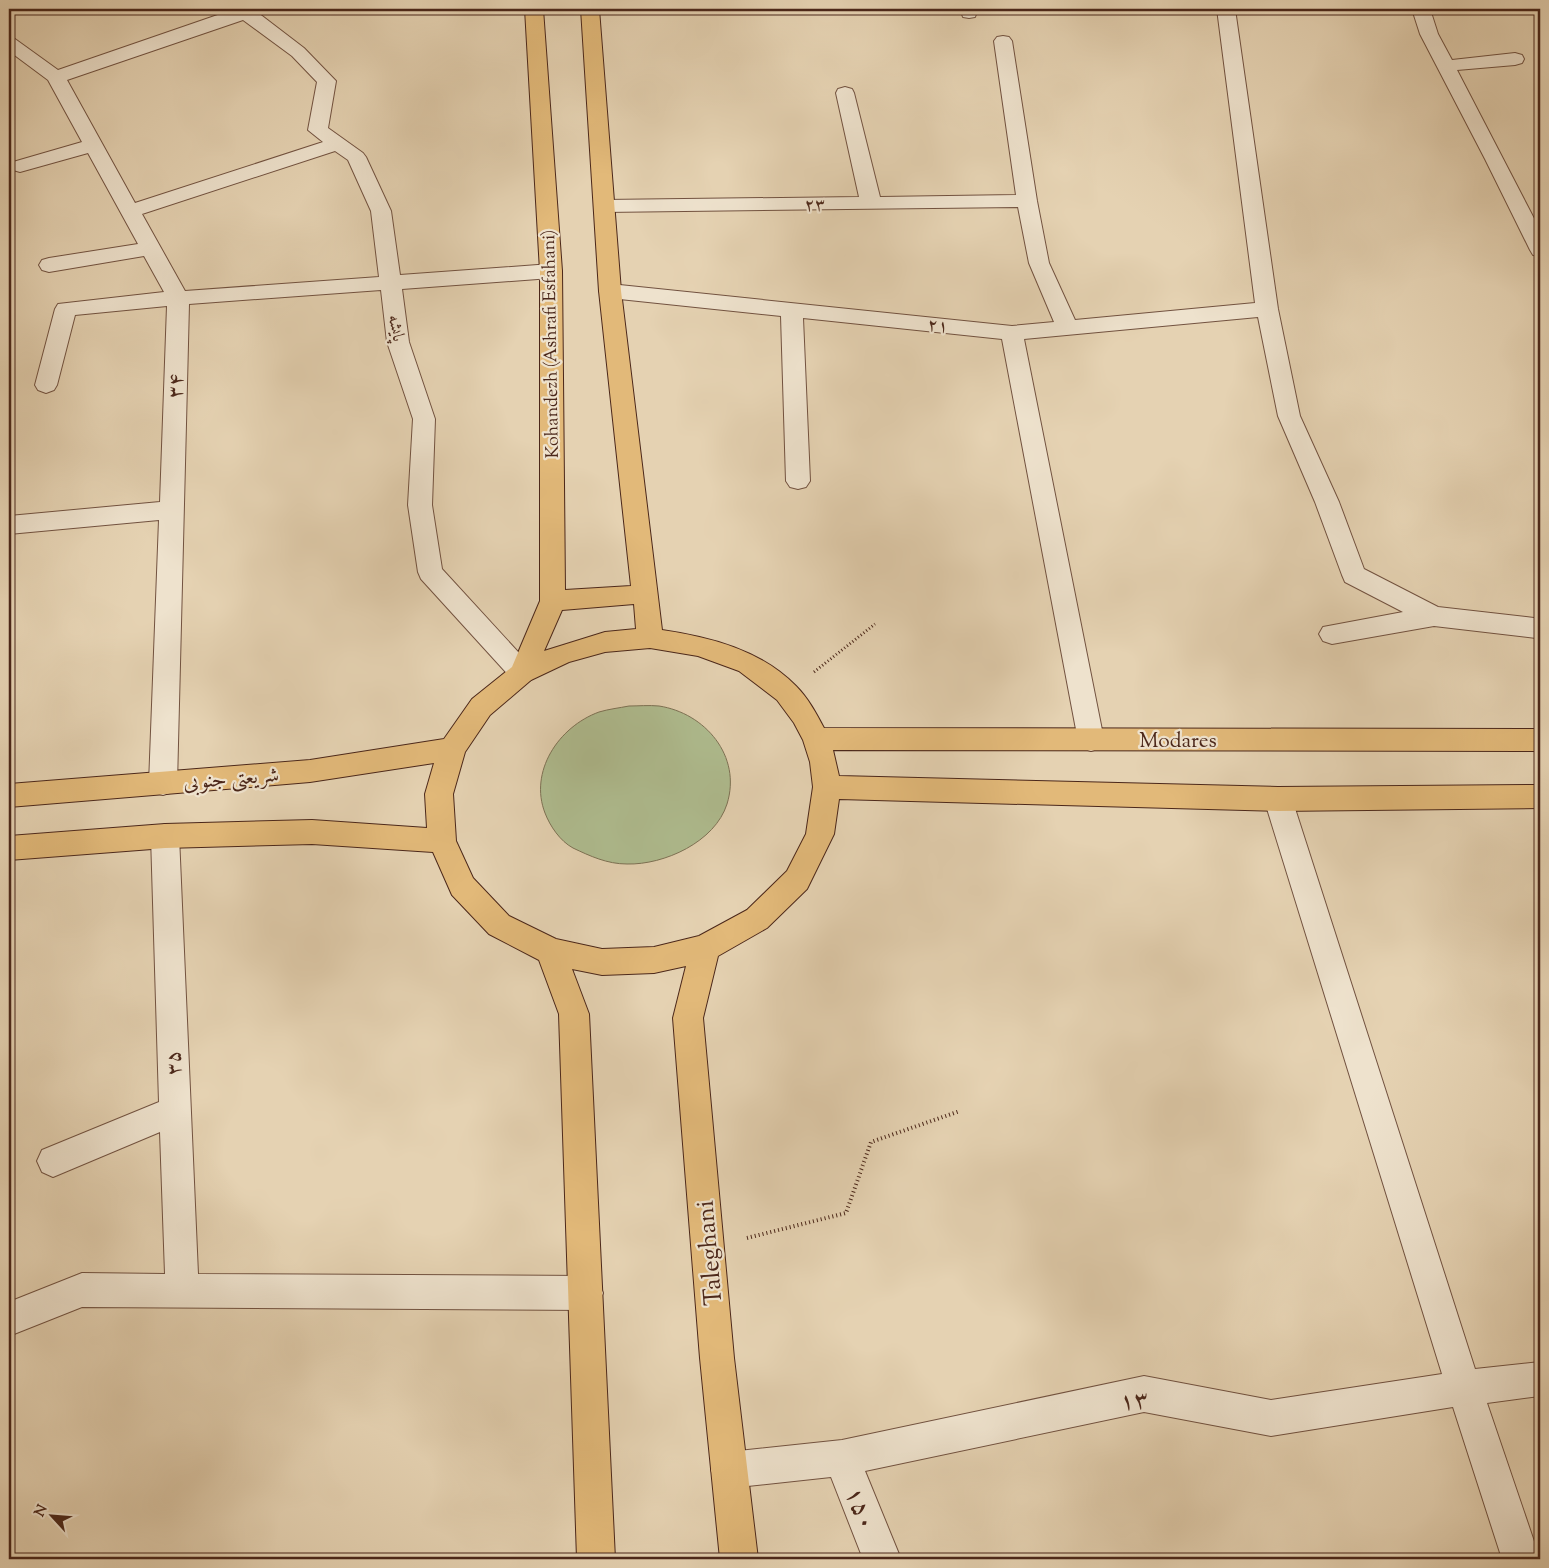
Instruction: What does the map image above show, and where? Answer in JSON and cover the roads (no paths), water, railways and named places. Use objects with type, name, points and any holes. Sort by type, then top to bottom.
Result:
[{"type":"main road","name":"Kohandezh (Ashrafi Esfahani)","points":[[522,673],[553,601],[551,271],[534,9]]},
{"type":"main road","points":[[590,9],[610,291],[650,638]]},
{"type":"main road","points":[[553,601],[646,594]]},
{"type":"main road","points":[[650,638],[701,646],[748,664],[786,694],[803,715],[816,739],[824,762],[827,787],[820,834],[796,880],[757,919],[705,948],[654,960],[602,962],[551,951],[499,925],[462,886],[442,841],[439,794],[452,749],[481,707],[522,673],[562,654],[596,644],[650,638]]},
{"type":"main road","name":"Modares","points":[[816,739],[1540,740]]},
{"type":"main road","name":"شریعتی جنوبی","points":[[9,795],[310,771],[452,749]]},
{"type":"main road","points":[[827,787],[1278,799],[1540,797]]},
{"type":"main road","points":[[9,848],[165,836],[312,832],[442,841]]},
{"type":"main road","name":"Taleghani","points":[[705,948],[688,1018],[708,1248],[739,1559]]},
{"type":"main road","points":[[551,951],[574,1014],[596,1559]]},
{"type":"street","points":[[1226,9],[1267,309],[1289,416],[1326,502],[1354,575],[1434,616]]},
{"type":"street","points":[[1421,9],[1429,34],[1495,159],[1540,250]]},
{"type":"street","points":[[56,77],[244,11]]},
{"type":"street","name":"پایشه","points":[[244,11],[298,52],[327,81],[318,130],[356,157],[381,211],[398,342],[424,419],[420,505],[430,572],[522,673]]},
{"type":"street","points":[[1003,41],[1027,201],[1039,262],[1068,328]]},
{"type":"street","name":"۳۴","points":[[9,44],[56,77],[178,298],[163,784]]},
{"type":"street","points":[[1446,66],[1515,59]]},
{"type":"street","points":[[845,93],[871,203]]},
{"type":"street","points":[[130,211],[337,144]]},
{"type":"street","points":[[20,166],[93,145]]},
{"type":"street","name":"۲۳","points":[[604,206],[1027,201]]},
{"type":"street","points":[[49,265],[151,248]]},
{"type":"street","points":[[46,385],[66,309],[178,298],[551,271]]},
{"type":"street","name":"۲۱","points":[[610,291],[1012,333],[1267,309]]},
{"type":"street","points":[[792,310],[798,481]]},
{"type":"street","points":[[1012,333],[1091,740]]},
{"type":"street","points":[[9,525],[172,510]]},
{"type":"street","points":[[1332,634],[1434,616],[1536,628],[1540,626]]},
{"type":"street","points":[[1278,799],[1464,1388],[1522,1559]]},
{"type":"street","name":"۳۵","points":[[165,836],[182,1291]]},
{"type":"street","points":[[53,1161],[175,1111]]},
{"type":"street","points":[[9,1319],[82,1290],[586,1293]]},
{"type":"street","name":"۱۳","points":[[729,1470],[842,1458],[1144,1394],[1271,1418],[1464,1388],[1540,1379]]},
{"type":"street","name":"۱۵۰","points":[[842,1458],[882,1559]]}]
